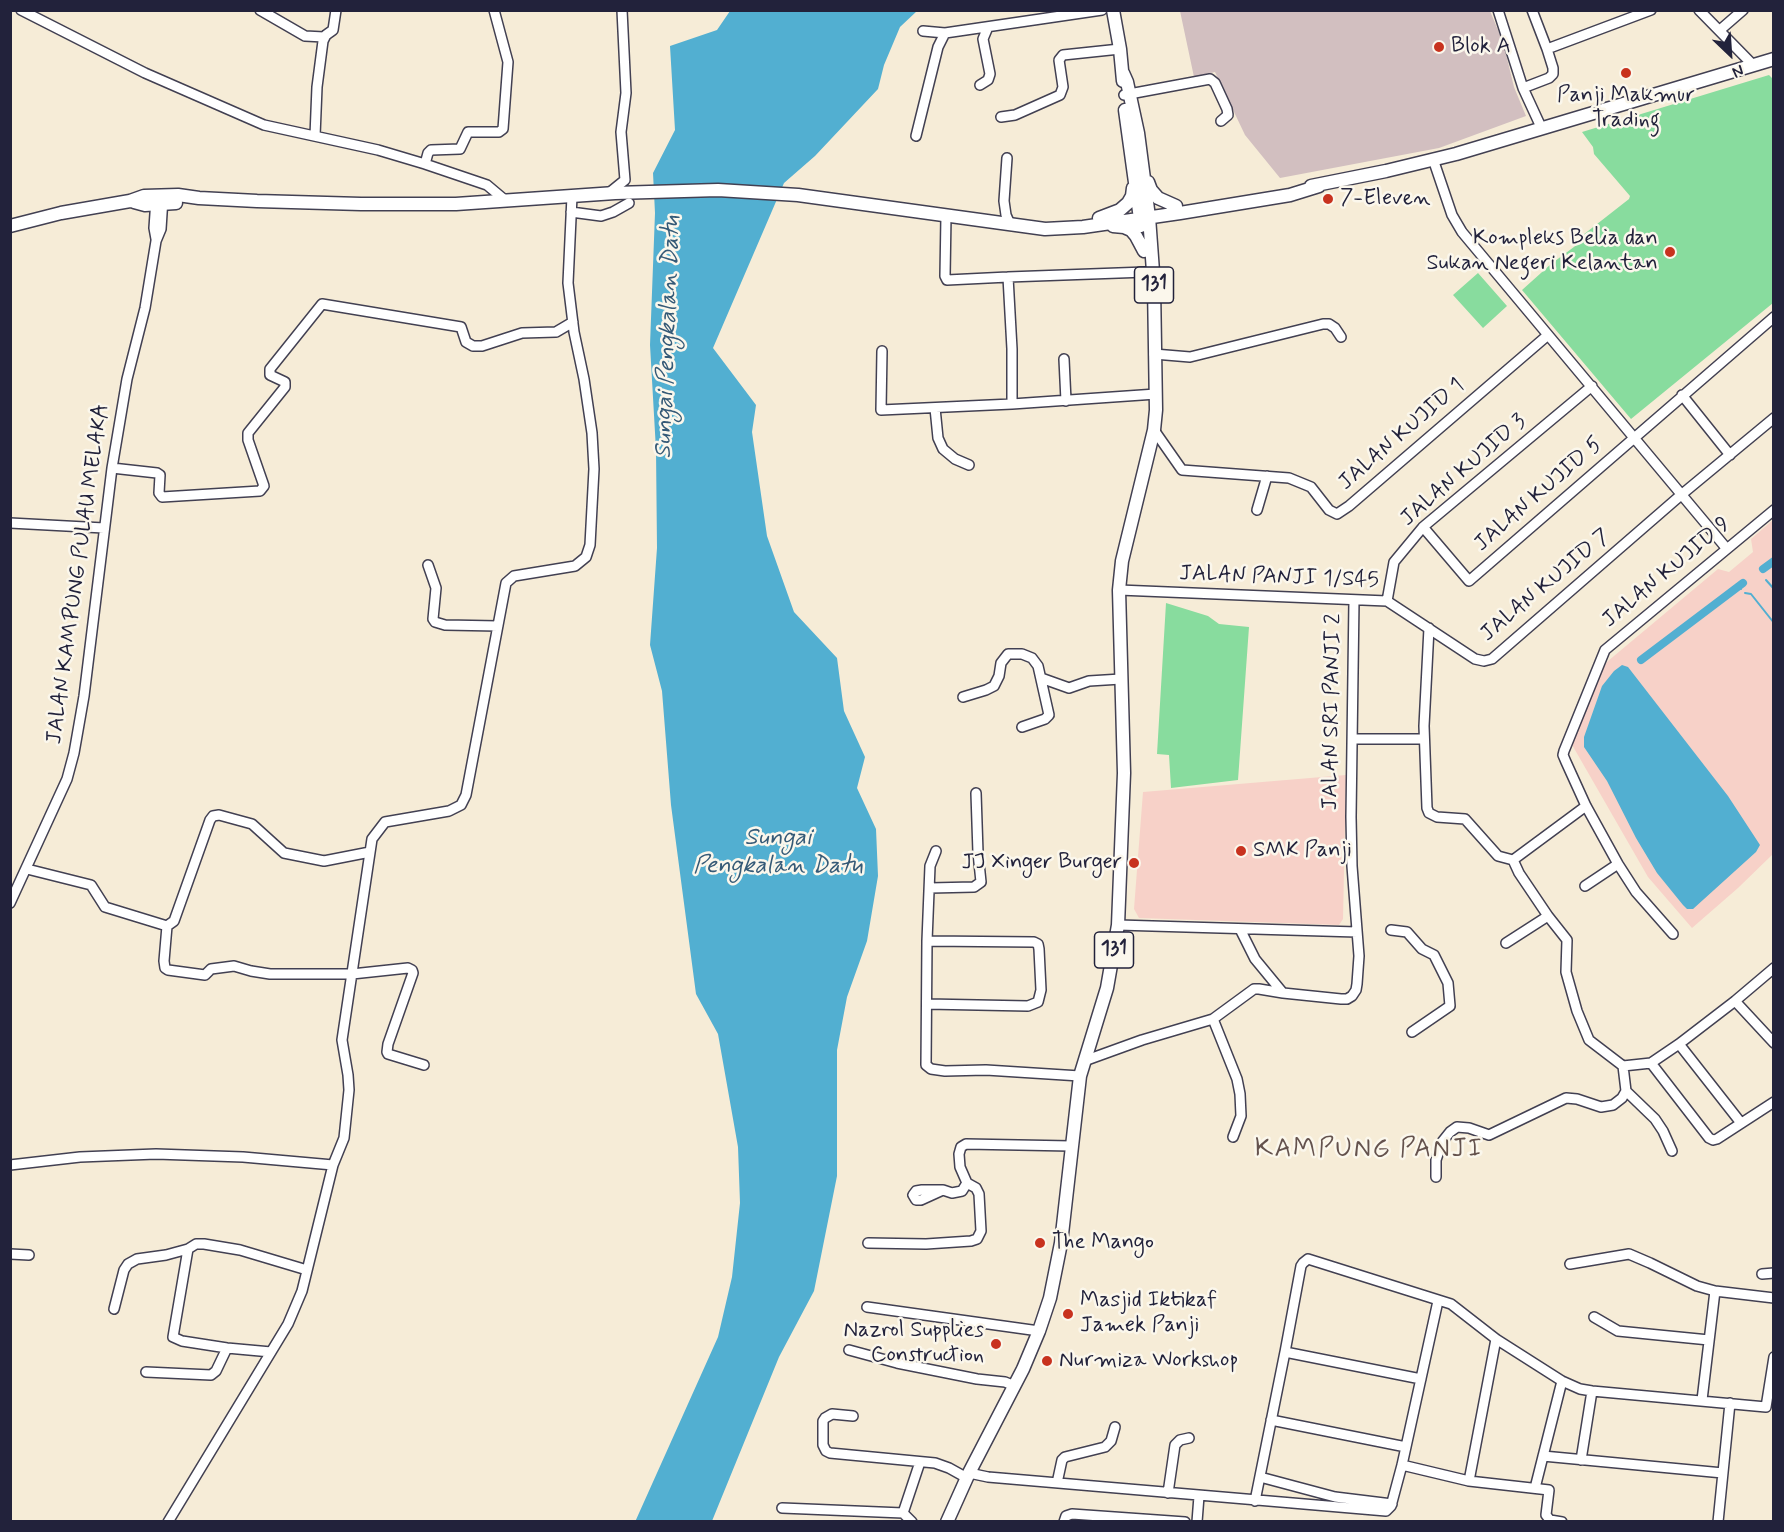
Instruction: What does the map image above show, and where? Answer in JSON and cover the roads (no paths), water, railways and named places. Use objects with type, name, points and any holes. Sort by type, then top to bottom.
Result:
[{"type":"main road","points":[[1113,10],[1120,49]]},
{"type":"main road","name":"131","points":[[947,1521],[968,1475],[1015,1386],[1039,1331],[1050,1298],[1058,1264],[1080,1076],[1107,988],[1118,925],[1124,773],[1119,590],[1122,561],[1154,430],[1156,394],[1148,250],[1127,82],[1123,73],[1120,49]]},
{"type":"main road","points":[[10,226],[61,213],[129,202],[144,196],[178,203],[199,198],[362,204],[456,204],[612,193],[718,190],[798,195],[1010,224],[1099,221],[1289,188],[1319,186],[1433,159],[1773,59]]},
{"type":"main road","points":[[1138,166],[1158,198],[1178,209]]},
{"type":"main road","points":[[1099,221],[1128,203],[1132,196],[1138,166]]},
{"type":"main road","points":[[1099,221],[1131,230],[1148,250],[1155,231],[1178,209]]},
{"type":"main road","name":"131","points":[[1148,250],[1146,272],[1154,354]]},
{"type":"street","points":[[21,10],[145,73],[264,125],[378,150],[425,164],[487,185],[506,201]]},
{"type":"street","points":[[260,10],[305,36],[324,37],[333,30],[336,10]]},
{"type":"street","points":[[425,164],[431,150],[460,149],[468,132],[499,132],[503,129],[508,62],[494,10]]},
{"type":"street","points":[[612,193],[625,180],[621,132],[626,93],[622,10]]},
{"type":"street","points":[[923,31],[945,33],[1102,10]]},
{"type":"street","points":[[1498,10],[1523,88],[1541,127]]},
{"type":"street","points":[[1523,88],[1549,78],[1553,74],[1547,49],[1532,10]]},
{"type":"street","points":[[1547,49],[1650,10]]},
{"type":"street","points":[[1699,10],[1753,65]]},
{"type":"street","points":[[1720,30],[1743,10]]},
{"type":"street","points":[[980,85],[988,80],[990,74],[983,39],[988,27]]},
{"type":"street","points":[[916,136],[938,47],[945,33]]},
{"type":"street","points":[[315,136],[317,85],[324,37]]},
{"type":"street","points":[[1001,117],[1015,115],[1060,95],[1063,87],[1059,60],[1063,55],[1120,49]]},
{"type":"street","points":[[1127,95],[1210,79],[1215,83],[1227,109],[1228,115],[1221,121]]},
{"type":"street","points":[[1007,158],[1004,201],[1010,224]]},
{"type":"street","points":[[1433,159],[1456,224],[1727,549]]},
{"type":"street","points":[[168,1521],[271,1352],[297,1307],[303,1291],[333,1165],[344,1138],[348,1075],[342,1041],[372,839],[385,822],[449,812],[461,805],[466,795],[506,583],[514,576],[575,566],[586,557],[590,545],[594,469],[592,434],[568,283],[572,196]]},
{"type":"street","name":"JALAN KAMPUNG PULAU MELAKA","points":[[10,903],[67,779],[74,753],[87,676],[112,468],[127,379],[147,298],[156,241],[161,229],[160,200]]},
{"type":"street","points":[[571,212],[601,216],[629,203]]},
{"type":"street","points":[[946,216],[946,280],[1146,272]]},
{"type":"street","points":[[1008,277],[1012,404]]},
{"type":"street","points":[[112,468],[157,473],[160,475],[159,493],[162,497],[260,491],[264,486],[248,440],[248,433],[286,384],[270,375],[270,369],[322,304],[461,327],[466,342],[473,346],[482,346],[522,333],[556,332],[573,322]]},
{"type":"street","name":"JALAN KUJID 5","points":[[1423,527],[1469,581],[1773,316]]},
{"type":"street","points":[[1154,354],[1190,357],[1323,324],[1332,326],[1341,337]]},
{"type":"street","name":"JALAN KUJID 1","points":[[1154,430],[1182,470],[1289,478],[1311,487],[1332,512],[1340,513],[1548,334]]},
{"type":"street","points":[[882,351],[881,410],[1156,394]]},
{"type":"street","points":[[1064,359],[1066,401]]},
{"type":"street","name":"JALAN KUJID 3","points":[[1387,601],[1394,562],[1423,527],[1592,387]]},
{"type":"street","points":[[1682,395],[1730,455]]},
{"type":"street","points":[[935,408],[938,438],[943,449],[955,459],[969,465]]},
{"type":"street","name":"JALAN KUJID 7","points":[[1429,628],[1475,659],[1484,661],[1492,658],[1773,418]]},
{"type":"street","points":[[1257,510],[1267,476]]},
{"type":"street","name":"JALAN KUJID 9","points":[[1673,934],[1636,892],[1618,864],[1586,806],[1563,754],[1605,650],[1773,510]]},
{"type":"street","points":[[10,523],[104,528]]},
{"type":"street","points":[[428,565],[436,588],[433,619],[435,622],[445,625],[498,626]]},
{"type":"street","name":"JALAN PANJI 1/S45","points":[[1119,590],[1387,601],[1429,628]]},
{"type":"street","name":"JALAN SRI PANJI 2","points":[[1283,993],[1347,999],[1352,996],[1358,984],[1359,956],[1351,817],[1354,600]]},
{"type":"street","points":[[1429,628],[1424,739],[1427,808],[1431,815],[1465,819],[1498,856],[1513,860]]},
{"type":"street","points":[[963,697],[994,686],[999,676],[1001,663],[1008,654],[1022,654],[1032,658],[1038,666],[1049,715],[1045,719],[1022,727]]},
{"type":"street","points":[[1041,678],[1069,688],[1089,681],[1121,679]]},
{"type":"street","points":[[1353,738],[1424,739]]},
{"type":"street","points":[[930,888],[974,887],[981,882],[976,793]]},
{"type":"street","points":[[1513,860],[1586,806]]},
{"type":"street","points":[[370,852],[324,861],[284,853],[252,824],[219,815],[213,816],[174,921],[167,926],[164,961],[166,970],[205,975],[211,969],[234,966],[270,974],[352,974],[412,969],[413,973],[387,1052],[424,1065]]},
{"type":"street","points":[[936,851],[930,866],[927,940],[926,1062],[928,1068],[945,1071],[986,1070],[1080,1076]]},
{"type":"street","points":[[1436,1177],[1436,1160],[1442,1142],[1456,1127],[1469,1128],[1489,1135],[1566,1098],[1601,1107],[1614,1105],[1622,1098],[1626,1090],[1623,1066],[1589,1038],[1577,1011],[1566,972],[1568,941],[1548,916],[1519,873],[1513,860]]},
{"type":"street","points":[[1585,886],[1618,864]]},
{"type":"street","points":[[27,869],[91,885],[105,907],[167,926]]},
{"type":"street","points":[[1506,943],[1548,916]]},
{"type":"street","points":[[1118,925],[1357,932]]},
{"type":"street","points":[[1240,929],[1256,959],[1283,993]]},
{"type":"street","points":[[1391,930],[1407,932],[1422,949],[1434,955],[1448,983],[1450,1006],[1412,1032]]},
{"type":"street","points":[[927,940],[1034,942],[1038,944],[1039,949],[1041,990],[1038,1002],[1028,1006],[927,1004]]},
{"type":"street","points":[[1623,1066],[1650,1063],[1735,1001],[1773,968]]},
{"type":"street","points":[[1084,1061],[1213,1019],[1254,989],[1283,993]]},
{"type":"street","points":[[1735,1001],[1773,1043]]},
{"type":"street","points":[[1213,1019],[1237,1079],[1240,1094],[1241,1116],[1233,1137]]},
{"type":"street","points":[[1679,1044],[1741,1123]]},
{"type":"street","points":[[1650,1063],[1711,1139],[1717,1139],[1773,1102]]},
{"type":"street","points":[[1626,1090],[1655,1119],[1672,1151]]},
{"type":"street","points":[[868,1243],[926,1244],[977,1239],[981,1231],[979,1194],[976,1188],[967,1183],[960,1167],[959,1154],[961,1147],[966,1144],[1071,1146]]},
{"type":"street","points":[[10,1165],[80,1157],[156,1154],[243,1157],[333,1165]]},
{"type":"street","points":[[943,1190],[958,1193],[967,1183]]},
{"type":"street","points":[[114,1309],[124,1270],[128,1264],[137,1259],[188,1249],[196,1244],[240,1250],[307,1270]]},
{"type":"street","points":[[188,1249],[173,1337],[182,1341],[227,1348],[271,1352]]},
{"type":"street","points":[[10,1254],[29,1255]]},
{"type":"street","points":[[1570,1264],[1629,1254],[1697,1286],[1715,1291],[1773,1298]]},
{"type":"street","points":[[1255,1501],[1301,1266],[1305,1261],[1311,1260],[1452,1304],[1496,1339],[1562,1381],[1580,1389],[1766,1407],[1773,1357]]},
{"type":"street","points":[[1762,1274],[1773,1273]]},
{"type":"street","points":[[1702,1400],[1715,1291]]},
{"type":"street","points":[[853,1416],[832,1414],[825,1418],[823,1445],[826,1451],[943,1465],[968,1475],[1383,1512],[1388,1510],[1392,1504],[1438,1301]]},
{"type":"street","points":[[867,1307],[1039,1331]]},
{"type":"street","points":[[1594,1317],[1618,1331],[1708,1340]]},
{"type":"street","points":[[1469,1481],[1496,1339]]},
{"type":"street","points":[[146,1372],[211,1375],[216,1371],[227,1348]]},
{"type":"street","points":[[849,1350],[897,1363],[1005,1382],[1015,1386]]},
{"type":"street","points":[[1285,1352],[1421,1379]]},
{"type":"street","points":[[1535,1488],[1562,1381]]},
{"type":"street","points":[[1581,1460],[1592,1391]]},
{"type":"street","points":[[1719,1521],[1730,1403]]},
{"type":"street","points":[[1271,1420],[1406,1447]]},
{"type":"street","points":[[1057,1483],[1062,1460],[1065,1457],[1105,1447],[1111,1442],[1115,1427]]},
{"type":"street","points":[[1168,1493],[1174,1445],[1180,1440],[1189,1438]]},
{"type":"street","points":[[1543,1456],[1723,1473]]},
{"type":"street","points":[[903,1513],[920,1462]]},
{"type":"street","points":[[1402,1465],[1469,1481],[1549,1490],[1546,1515],[1550,1520],[1562,1521]]},
{"type":"street","points":[[1260,1477],[1335,1497],[1392,1504]]},
{"type":"street","points":[[1197,1521],[1199,1496]]},
{"type":"street","points":[[782,1508],[903,1513],[912,1521]]},
{"type":"street","points":[[1064,1521],[1069,1514],[1109,1519],[1185,1521]]},
{"type":"water","name":"Sungai Pengkalan Datu","points":[[730,11],[917,11],[900,27],[884,65],[878,89],[815,156],[784,183],[713,348],[756,405],[752,432],[767,536],[794,612],[837,658],[844,711],[865,757],[857,788],[876,829],[878,876],[867,941],[847,997],[837,1050],[837,1176],[814,1291],[779,1357],[712,1521],[635,1522],[718,1337],[732,1277],[740,1203],[738,1147],[718,1034],[696,994],[671,805],[662,691],[650,645],[657,548],[656,450],[650,345],[655,213],[653,173],[675,130],[670,46],[717,30]]},
{"type":"water","points":[[1622,665],[1628,667],[1728,796],[1760,845],[1756,852],[1693,909],[1687,909],[1683,905],[1657,873],[1607,781],[1584,747],[1584,737],[1602,686]]},
{"type":"waterway","points":[[1763,569],[1774,561]]},
{"type":"waterway","points":[[1766,580],[1774,589]]},
{"type":"waterway","points":[[1641,660],[1743,583]]},
{"type":"waterway","points":[[1745,593],[1751,594],[1774,623]]},
{"type":"place","name":"Blok A","points":[[1439,47]]},
{"type":"place","name":"Panji Makmur Trading","points":[[1626,73]]},
{"type":"place","name":"7-Eleven","points":[[1328,199]]},
{"type":"place","name":"Kompleks Belia dan Sukan Negeri Kelantan","points":[[1670,252]]},
{"type":"place","name":"SMK Panji","points":[[1241,851]]},
{"type":"place","name":"JJ Xinger Burger","points":[[1134,863]]},
{"type":"place","name":"The Mango","points":[[1040,1243]]},
{"type":"place","name":"Masjid Iktikaf Jamek Panji","points":[[1068,1314]]},
{"type":"place","name":"Nazrol Supplies Construction","points":[[996,1344]]},
{"type":"place","name":"Nurmiza Workshop","points":[[1047,1361]]},
{"type":"district","name":"KAMPUNG PANJI","points":[[1369,1151]]}]
